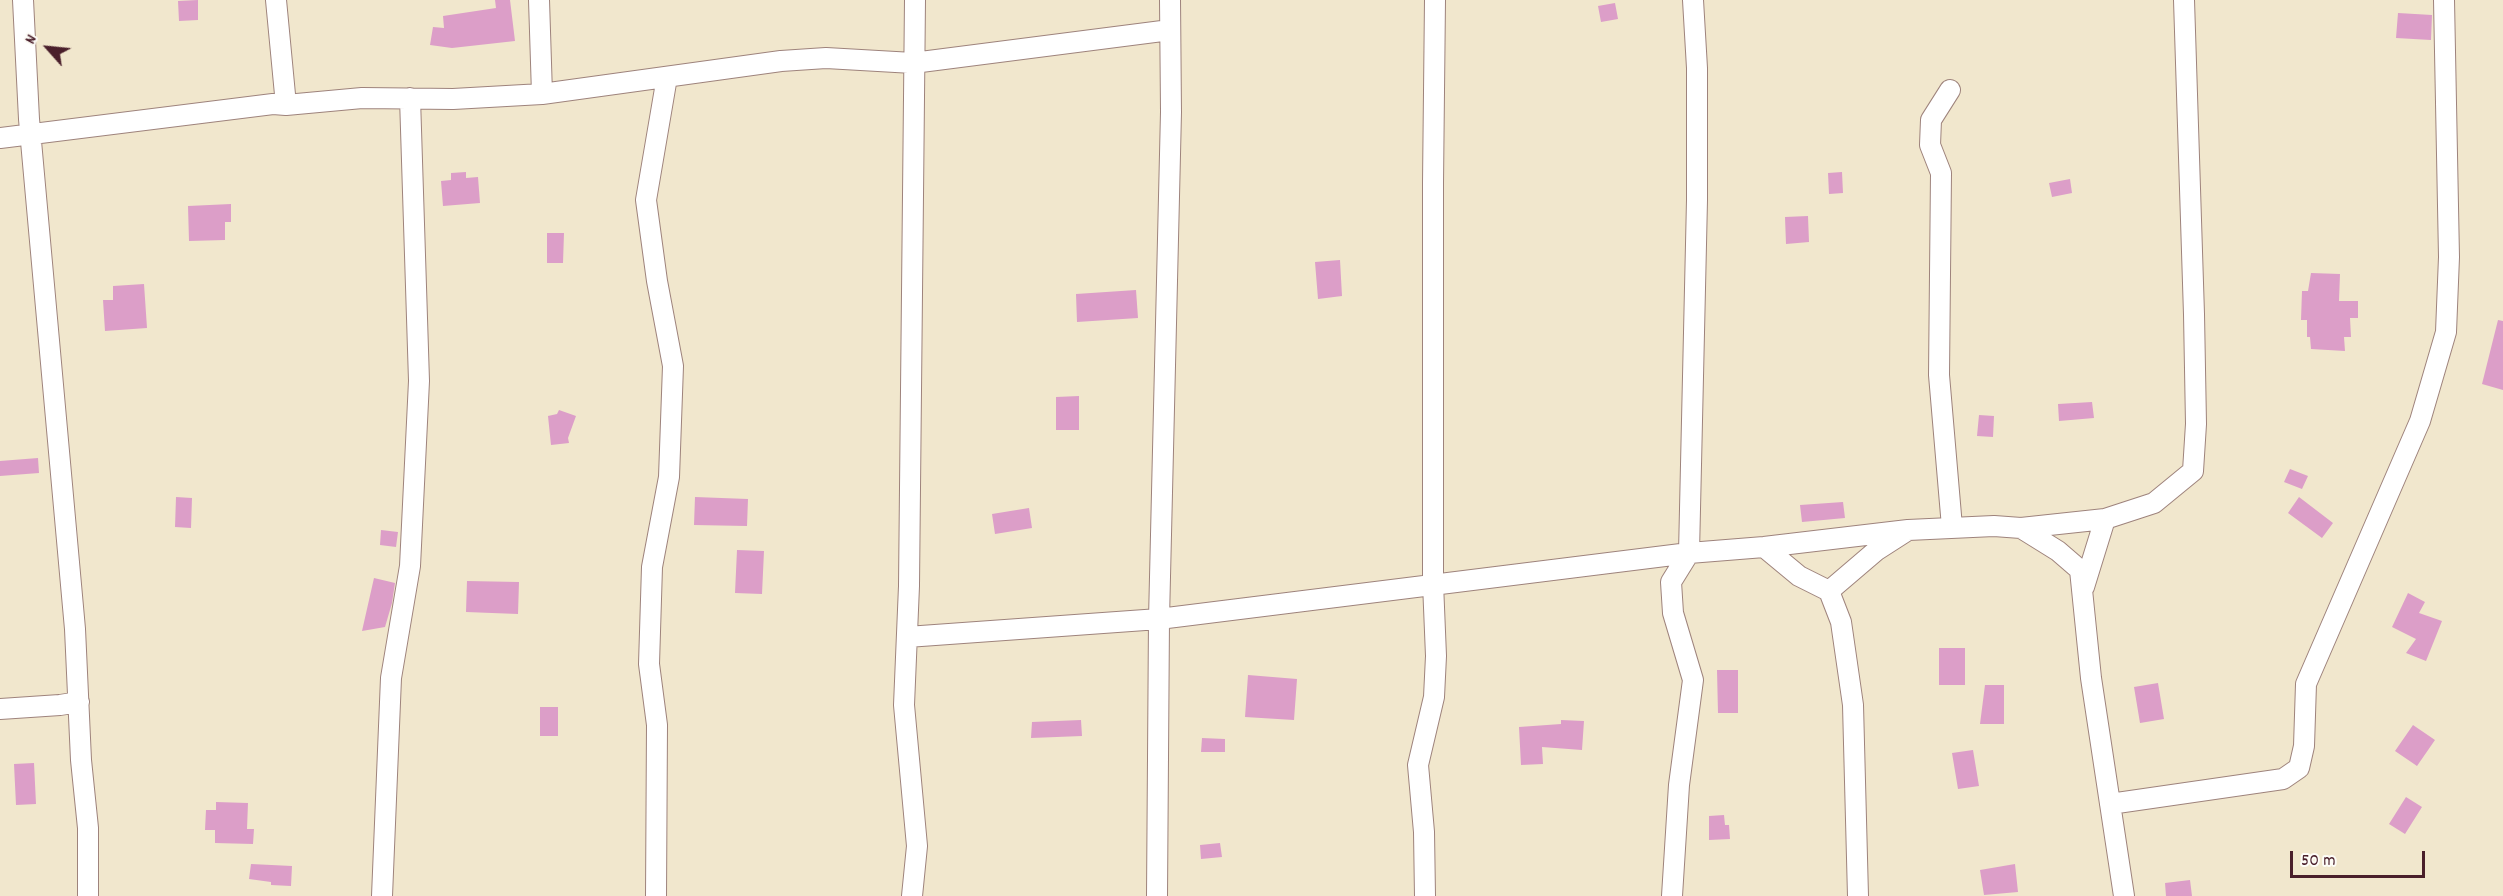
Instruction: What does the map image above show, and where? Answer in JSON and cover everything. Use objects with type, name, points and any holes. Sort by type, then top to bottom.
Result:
[{"type":"street","points":[[23,0],[31,134],[58,431],[79,702],[89,858],[88,896]]},
{"type":"street","points":[[276,0],[286,105]]},
{"type":"street","points":[[539,0],[542,94]]},
{"type":"street","points":[[912,896],[917,846],[904,705],[907,637],[915,0]]},
{"type":"street","points":[[1156,896],[1159,619],[1171,112],[1170,0]]},
{"type":"street","points":[[1425,896],[1424,832],[1418,765],[1434,697],[1436,656],[1434,583],[1435,0]]},
{"type":"street","points":[[1672,896],[1679,785],[1692,680],[1673,614],[1671,582],[1689,552],[1697,200],[1697,68],[1693,0]]},
{"type":"street","points":[[907,637],[1159,619],[1689,552],[1764,547],[1908,530],[1952,527],[2021,528],[2105,519],[2154,503],[2193,471],[2196,424],[2184,0]]},
{"type":"street","points":[[2110,804],[2283,779],[2299,768],[2304,746],[2306,684],[2420,421],[2446,332],[2449,257],[2444,0]]},
{"type":"street","points":[[0,138],[273,104],[286,105],[362,98],[542,94],[782,61],[826,58],[913,63],[1170,30]]},
{"type":"street","points":[[656,896],[657,725],[649,664],[652,567],[669,477],[673,366],[657,281],[646,200],[667,77]]},
{"type":"street","points":[[1950,90],[1931,120],[1930,145],[1941,173],[1939,375],[1952,527]]},
{"type":"street","points":[[382,896],[391,678],[410,566],[419,381],[410,98]]},
{"type":"street","points":[[2083,590],[2105,519]]},
{"type":"street","points":[[2021,528],[2058,551],[2080,570],[2091,678],[2124,896]]},
{"type":"street","points":[[1829,591],[1877,550],[1908,530]]},
{"type":"street","points":[[1764,547],[1799,576],[1829,591],[1841,621],[1853,705],[1858,896]]},
{"type":"street","points":[[0,709],[79,702]]},
{"type":"building","points":[[198,0],[198,20],[179,21],[178,1]]},
{"type":"building","points":[[495,0],[510,0],[515,41],[452,48],[430,45],[433,27],[444,28],[443,16],[496,8]]},
{"type":"building","points":[[1615,3],[1618,19],[1601,22],[1598,6]]},
{"type":"building","points":[[2398,13],[2432,15],[2431,40],[2396,38]]},
{"type":"building","points":[[466,172],[466,178],[478,177],[480,203],[443,206],[441,181],[451,180],[451,173]]},
{"type":"building","points":[[1842,172],[1843,193],[1829,194],[1828,173]]},
{"type":"building","points":[[2070,179],[2072,193],[2052,197],[2049,183]]},
{"type":"building","points":[[231,204],[231,222],[225,222],[225,240],[189,241],[188,206]]},
{"type":"building","points":[[1808,216],[1809,242],[1786,244],[1785,217]]},
{"type":"building","points":[[547,233],[564,233],[563,263],[547,263]]},
{"type":"building","points":[[1340,260],[1342,296],[1318,299],[1315,262]]},
{"type":"building","points":[[2311,273],[2340,274],[2339,301],[2358,301],[2358,318],[2350,318],[2351,337],[2344,337],[2345,351],[2311,349],[2310,337],[2307,337],[2307,320],[2301,320],[2302,291],[2308,291]]},
{"type":"building","points":[[144,284],[147,328],[105,331],[103,300],[113,300],[113,286]]},
{"type":"building","points":[[1136,290],[1138,318],[1077,322],[1076,294]]},
{"type":"building","points":[[2498,320],[2503,321],[2503,390],[2482,384]]},
{"type":"building","points":[[1079,396],[1079,430],[1056,430],[1056,397]]},
{"type":"building","points":[[2092,402],[2094,418],[2059,421],[2058,404]]},
{"type":"building","points":[[559,410],[576,416],[568,438],[569,443],[551,445],[548,416],[557,414]]},
{"type":"building","points":[[1979,415],[1994,416],[1993,437],[1977,436]]},
{"type":"building","points":[[38,458],[39,473],[0,476],[0,461]]},
{"type":"building","points":[[2290,469],[2308,476],[2302,489],[2284,482]]},
{"type":"building","points":[[176,497],[192,498],[191,528],[175,527]]},
{"type":"building","points":[[695,497],[748,499],[747,526],[694,525]]},
{"type":"building","points":[[2299,497],[2333,523],[2322,538],[2288,513]]},
{"type":"building","points":[[1843,502],[1845,518],[1802,522],[1800,505]]},
{"type":"building","points":[[1029,508],[1032,528],[995,534],[992,514]]},
{"type":"building","points":[[381,530],[398,532],[396,547],[380,545]]},
{"type":"building","points":[[737,550],[764,551],[762,594],[735,593]]},
{"type":"building","points":[[374,578],[395,583],[392,603],[385,627],[362,631]]},
{"type":"building","points":[[467,581],[519,582],[518,614],[466,612]]},
{"type":"building","points":[[2408,593],[2425,602],[2419,613],[2442,621],[2426,661],[2406,653],[2416,639],[2392,627]]},
{"type":"building","points":[[1939,648],[1965,648],[1965,685],[1939,685]]},
{"type":"building","points":[[1717,670],[1738,670],[1738,713],[1718,713]]},
{"type":"building","points":[[1248,675],[1297,679],[1294,720],[1245,717]]},
{"type":"building","points":[[2158,683],[2164,719],[2140,723],[2134,687]]},
{"type":"building","points":[[1985,685],[2004,685],[2004,724],[1980,724]]},
{"type":"building","points":[[540,707],[558,707],[558,736],[540,736]]},
{"type":"building","points":[[1081,720],[1082,736],[1031,738],[1032,722]]},
{"type":"building","points":[[1561,720],[1584,721],[1582,750],[1542,747],[1543,764],[1521,765],[1519,727],[1561,724]]},
{"type":"building","points":[[2413,725],[2435,740],[2417,766],[2395,751]]},
{"type":"building","points":[[1202,738],[1225,739],[1225,752],[1201,752]]},
{"type":"building","points":[[1973,750],[1979,786],[1958,789],[1952,753]]},
{"type":"building","points":[[34,763],[36,804],[16,805],[14,764]]},
{"type":"building","points":[[2406,797],[2422,807],[2405,834],[2389,824]]},
{"type":"building","points":[[216,802],[248,803],[247,829],[254,829],[253,844],[215,843],[215,830],[205,830],[206,810],[216,810]]},
{"type":"building","points":[[1724,815],[1725,825],[1729,825],[1730,839],[1709,840],[1709,816]]},
{"type":"building","points":[[1220,843],[1222,857],[1201,859],[1200,845]]},
{"type":"building","points":[[251,864],[292,866],[291,886],[271,885],[271,882],[249,879]]},
{"type":"building","points":[[2015,864],[2018,892],[1984,895],[1980,870]]},
{"type":"building","points":[[2190,880],[2192,896],[2166,896],[2165,883]]}]
